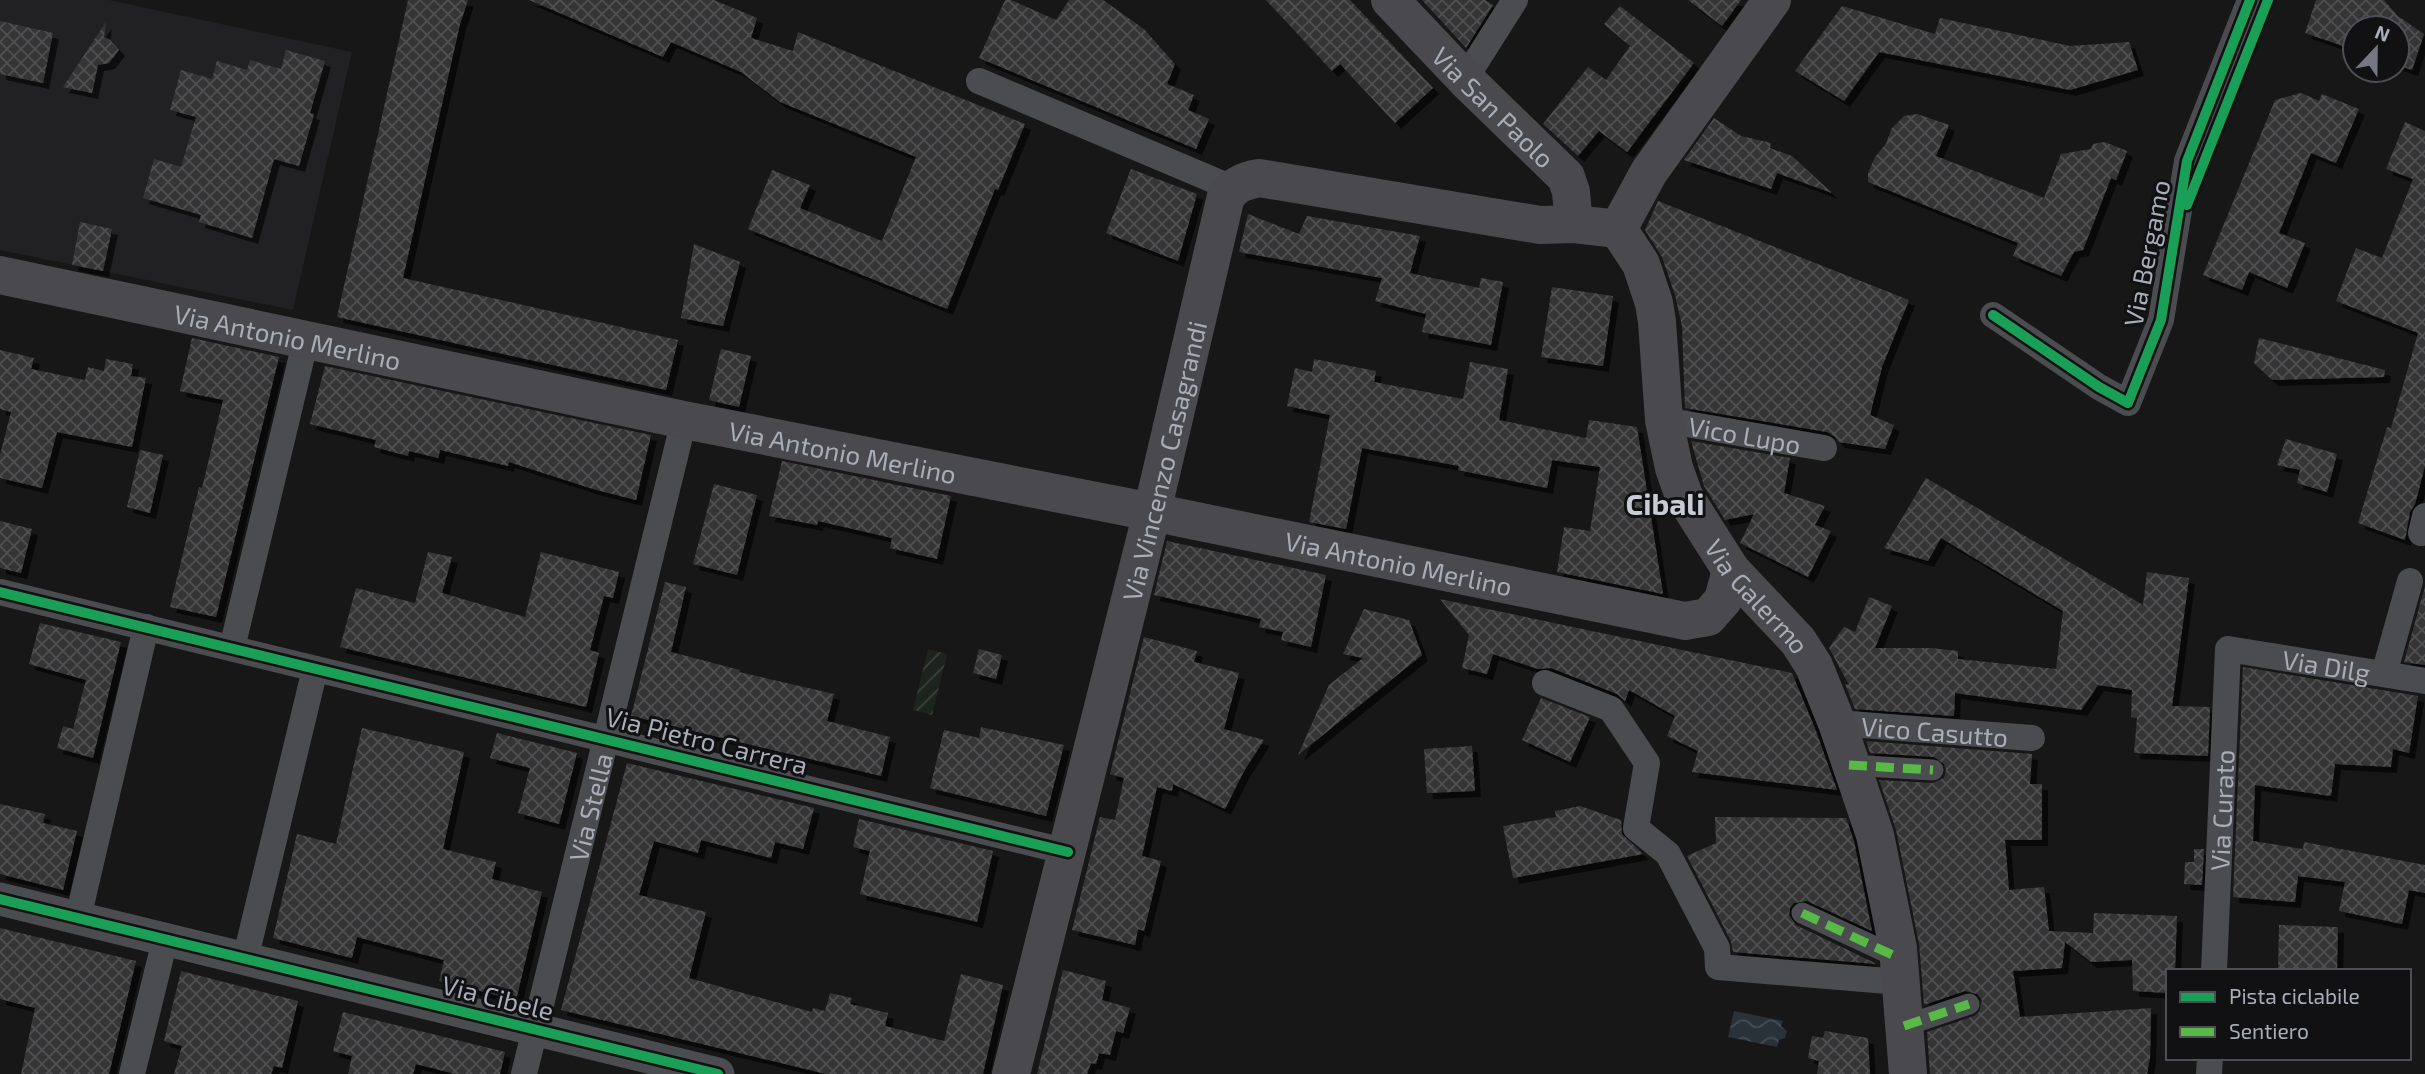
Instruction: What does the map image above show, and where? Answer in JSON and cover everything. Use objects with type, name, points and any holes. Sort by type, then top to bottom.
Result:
[{"type":"main road","name":"Via San Paolo","points":[[1390,0],[1465,79],[1566,177],[1571,192],[1574,224]]},
{"type":"main road","points":[[1232,188],[1242,181],[1259,178],[1534,224],[1574,224],[1618,229],[1649,172],[1772,0]]},
{"type":"main road","name":"Via Vincenzo Casagrandi","points":[[1011,1074],[1152,512],[1222,209],[1232,188]]},
{"type":"main road","name":"Via Galermo","points":[[1618,229],[1641,264],[1654,303],[1664,420],[1674,468],[1684,496],[1731,570],[1798,641],[1814,666],[1837,723],[1849,765],[1875,835],[1899,970],[1908,1074]]},
{"type":"main road","name":"Via Antonio Merlino","points":[[0,275],[684,420],[1685,621],[1708,617],[1723,600],[1731,570]]},
{"type":"street","points":[[1465,79],[1515,0]]},
{"type":"street","name":"Via Bergamo","points":[[1993,315],[2127,403],[2161,320],[2187,161],[2250,0]]},
{"type":"street","points":[[979,81],[1232,188]]},
{"type":"street","points":[[232,648],[306,339]]},
{"type":"street","name":"Via Stella","points":[[524,1074],[608,740],[684,420]]},
{"type":"street","name":"Vico Lupo","points":[[1664,420],[1824,449]]},
{"type":"street","points":[[2384,674],[2410,581]]},
{"type":"street","points":[[0,592],[135,625],[78,918]]},
{"type":"street","name":"Via Pietro Carrera","points":[[135,625],[1068,852]]},
{"type":"street","name":"Via Dilg","points":[[2228,649],[2425,681]]},
{"type":"street","name":"Via Curato","points":[[2214,969],[2228,649]]},
{"type":"street","points":[[256,962],[325,671]]},
{"type":"street","points":[[1545,683],[1611,709],[1647,763],[1636,828],[1668,854],[1717,948],[1718,967],[1899,970]]},
{"type":"street","name":"Vico Casutto","points":[[1837,723],[2032,737]]},
{"type":"street","points":[[1849,765],[1933,769]]},
{"type":"street","name":"Via Cibele","points":[[0,898],[78,918],[161,953],[256,962],[718,1074]]},
{"type":"street","points":[[1802,914],[1899,970]]},
{"type":"street","points":[[132,1074],[161,953]]},
{"type":"street","points":[[1904,1026],[1969,1004]]},
{"type":"shaded area","points":[[0,0],[109,0],[352,52],[293,310],[0,250]]},
{"type":"shaded area","points":[[928,649],[947,654],[932,715],[913,710]]},
{"type":"water","points":[[1734,1011],[1783,1021],[1781,1026],[1787,1031],[1785,1038],[1779,1040],[1777,1047],[1728,1037]]},
{"type":"building","points":[[408,0],[468,0],[460,24],[403,278],[678,340],[666,390],[337,317]]},
{"type":"building","points":[[529,0],[714,0],[757,18],[751,38],[793,51],[798,32],[1025,124],[998,190],[995,189],[947,309],[748,229],[772,170],[810,185],[800,208],[882,241],[916,157],[780,102],[741,72],[671,42],[663,57]]},
{"type":"building","points":[[1005,0],[1011,0],[1056,20],[1069,0],[1103,0],[1144,29],[1175,64],[1167,84],[1194,95],[1188,110],[1209,119],[1196,149],[979,58]]},
{"type":"building","points":[[1266,0],[1350,0],[1433,88],[1395,123],[1340,64],[1332,71]]},
{"type":"building","points":[[1422,0],[1485,0],[1493,5],[1466,48]]},
{"type":"building","points":[[1688,0],[1741,0],[1722,26]]},
{"type":"building","points":[[2316,0],[2384,0],[2396,14],[2341,14],[2341,45],[2305,33]]},
{"type":"building","points":[[1620,6],[1694,63],[1627,152],[1599,131],[1578,156],[1543,124],[1588,67],[1606,80],[1630,46],[1604,24]]},
{"type":"building","points":[[1842,6],[1935,34],[1940,18],[2070,46],[2129,42],[2138,70],[2070,90],[1879,52],[1844,101],[1795,71]]},
{"type":"building","points":[[0,21],[53,33],[43,83],[0,74]]},
{"type":"building","points":[[106,22],[104,37],[119,50],[109,63],[98,65],[92,93],[63,87]]},
{"type":"building","points":[[2411,25],[2424,34],[2411,70]]},
{"type":"building","points":[[286,50],[325,61],[299,166],[274,159],[252,238],[199,222],[201,215],[143,198],[154,159],[181,167],[196,117],[170,110],[181,70],[212,79],[217,61],[247,70],[250,60],[281,69]]},
{"type":"building","points":[[2301,93],[2319,101],[2322,94],[2359,109],[2336,163],[2311,153],[2279,233],[2305,243],[2287,288],[2249,272],[2242,290],[2203,275],[2275,100]]},
{"type":"building","points":[[1917,114],[1949,125],[1936,156],[2044,198],[2061,154],[2091,149],[2093,144],[2105,142],[2127,151],[2116,180],[2111,178],[2083,250],[2074,252],[2061,276],[2013,256],[2018,243],[1868,182],[1868,173],[1875,157],[1886,144],[1891,129],[1904,116]]},
{"type":"building","points":[[1714,118],[1741,136],[1771,143],[1770,148],[1792,156],[1832,193],[1777,173],[1771,189],[1684,160]]},
{"type":"building","points":[[2405,122],[2425,131],[2425,466],[2415,504],[2410,512],[2405,540],[2358,523],[2387,427],[2391,428],[2418,333],[2336,301],[2356,248],[2382,258],[2413,179],[2386,169]]},
{"type":"building","points":[[1131,169],[1197,194],[1178,261],[1106,233]]},
{"type":"building","points":[[1658,201],[1909,300],[1882,367],[1870,415],[1894,425],[1885,449],[1839,442],[1827,432],[1685,408],[1682,326],[1662,257],[1645,230]]},
{"type":"building","points":[[1248,214],[1299,234],[1307,216],[1420,236],[1410,273],[1479,288],[1481,278],[1503,282],[1491,345],[1422,332],[1426,314],[1375,301],[1382,278],[1239,252]]},
{"type":"building","points":[[80,222],[112,229],[103,271],[72,265]]},
{"type":"building","points":[[694,244],[740,262],[723,326],[681,318]]},
{"type":"building","points":[[1552,287],[1613,296],[1603,366],[1541,357]]},
{"type":"building","points":[[192,338],[279,357],[216,617],[170,607],[223,400],[180,391]]},
{"type":"building","points":[[2259,338],[2385,370],[2384,377],[2272,380],[2254,363]]},
{"type":"building","points":[[721,349],[751,356],[739,407],[709,400]]},
{"type":"building","points":[[0,350],[34,358],[31,369],[85,380],[88,367],[104,371],[106,359],[133,364],[131,376],[146,378],[132,447],[57,432],[42,488],[0,478],[0,455],[11,412],[0,409]]},
{"type":"building","points":[[1314,359],[1376,371],[1374,382],[1463,399],[1470,362],[1508,369],[1499,420],[1586,438],[1589,420],[1637,427],[1663,594],[1557,572],[1564,527],[1590,531],[1600,467],[1552,460],[1547,488],[1458,470],[1459,466],[1362,448],[1346,529],[1309,522],[1330,415],[1287,406],[1295,368],[1312,372]]},
{"type":"building","points":[[325,366],[651,435],[636,500],[509,462],[508,466],[440,450],[438,458],[409,451],[408,456],[374,447],[376,440],[310,424]]},
{"type":"building","points":[[2286,439],[2337,454],[2327,492],[2297,483],[2300,470],[2277,465]]},
{"type":"building","points":[[1691,441],[1790,458],[1784,493],[1825,506],[1815,525],[1831,531],[1808,577],[1740,543],[1754,514],[1725,520],[1704,486]]},
{"type":"building","points":[[140,450],[163,455],[150,513],[127,507]]},
{"type":"building","points":[[782,461],[951,496],[937,559],[890,548],[892,538],[818,521],[817,525],[769,516]]},
{"type":"building","points":[[1926,478],[2143,605],[2147,572],[2189,578],[2172,706],[2210,707],[2208,756],[2134,753],[2137,718],[2131,717],[2132,690],[2098,685],[2081,710],[1955,693],[1954,716],[1855,709],[1845,684],[1849,685],[1829,648],[1844,627],[1855,632],[1869,597],[1892,606],[1875,648],[1958,651],[1958,659],[2056,669],[2063,611],[1941,538],[1928,561],[1884,548]]},
{"type":"building","points":[[714,484],[757,495],[737,575],[693,564]]},
{"type":"building","points":[[0,521],[32,529],[21,573],[0,568]]},
{"type":"building","points":[[1167,541],[1326,575],[1311,647],[1281,640],[1283,632],[1259,627],[1261,619],[1154,595]]},
{"type":"building","points":[[428,552],[452,557],[442,593],[525,617],[541,552],[619,572],[613,598],[604,596],[590,650],[599,653],[586,707],[340,647],[356,588],[415,603]]},
{"type":"building","points":[[665,582],[686,587],[671,652],[740,670],[739,672],[834,694],[827,721],[890,737],[881,776],[631,716]]},
{"type":"building","points":[[2425,586],[2425,665],[2404,662]]},
{"type":"building","points":[[1440,599],[1792,673],[1837,790],[1692,772],[1698,751],[1667,736],[1675,716],[1629,690],[1625,701],[1617,694],[1551,668],[1538,669],[1493,654],[1487,674],[1462,668],[1469,635]]},
{"type":"building","points":[[1364,609],[1409,620],[1422,655],[1298,755],[1329,685],[1363,658],[1343,654]]},
{"type":"building","points":[[40,623],[121,642],[93,758],[57,748],[63,726],[73,729],[86,680],[29,664]]},
{"type":"building","points":[[1144,637],[1197,651],[1194,662],[1239,673],[1224,729],[1264,740],[1244,771],[1225,809],[1173,784],[1172,791],[1157,787],[1142,856],[1161,861],[1144,931],[1138,929],[1135,945],[1072,930],[1100,817],[1115,820],[1124,778],[1110,774]]},
{"type":"building","points":[[979,649],[1002,655],[996,679],[973,673]]},
{"type":"building","points":[[2243,667],[2418,696],[2409,753],[2393,749],[2391,767],[2335,764],[2331,796],[2255,785],[2253,841],[2303,849],[2304,842],[2425,865],[2425,893],[2409,890],[2402,924],[2339,911],[2345,882],[2298,876],[2295,902],[2233,897]]},
{"type":"building","points":[[1541,698],[1590,717],[1570,762],[1522,740]]},
{"type":"building","points":[[981,727],[1064,745],[1046,816],[930,788],[944,730],[979,738]]},
{"type":"building","points":[[362,728],[464,752],[443,849],[496,862],[492,879],[542,892],[516,1000],[439,981],[444,960],[357,937],[352,958],[273,938],[297,834],[336,844]]},
{"type":"building","points":[[497,733],[577,753],[559,824],[518,813],[530,768],[490,758]]},
{"type":"building","points":[[1866,741],[2032,754],[2030,784],[2042,784],[2042,840],[2005,840],[2009,890],[2044,887],[2049,931],[2093,933],[2094,913],[2177,916],[2175,969],[2166,969],[2166,993],[2133,991],[2132,960],[2091,962],[2065,942],[2062,968],[2013,971],[2020,1017],[2151,1008],[2147,1074],[1930,1074],[1927,1032],[1974,1016],[1979,1012],[1982,1000],[1977,994],[1965,991],[1924,1005],[1919,944],[1896,830],[1879,780],[1933,783],[1944,778],[1946,770],[1944,764],[1934,757],[1870,753]]},
{"type":"building","points":[[1472,746],[1475,791],[1427,793],[1424,749]]},
{"type":"building","points":[[627,763],[814,808],[803,849],[775,842],[771,858],[701,840],[698,853],[654,841],[639,895],[706,912],[689,978],[812,1012],[813,1008],[825,1011],[830,993],[852,998],[850,1004],[888,1013],[885,1026],[944,1041],[961,974],[1003,985],[983,1074],[826,1074],[561,1010]]},
{"type":"building","points":[[0,804],[45,814],[43,823],[77,831],[63,890],[0,874]]},
{"type":"building","points":[[1580,806],[1621,820],[1622,834],[1643,854],[1513,878],[1503,826],[1556,817],[1555,811]]},
{"type":"building","points":[[1715,817],[1846,818],[1854,841],[1872,931],[1807,901],[1794,903],[1789,915],[1796,925],[1877,964],[1733,952],[1731,941],[1687,856],[1716,843]]},
{"type":"building","points":[[859,819],[993,851],[977,922],[860,894],[870,851],[853,847]]},
{"type":"building","points":[[2194,849],[2204,849],[2202,885],[2184,884],[2185,862],[2194,862]]},
{"type":"building","points":[[2279,925],[2338,927],[2337,969],[2278,969]]},
{"type":"building","points":[[0,928],[136,961],[109,1074],[21,1074],[35,1008],[0,999]]},
{"type":"building","points":[[1063,970],[1106,981],[1102,1000],[1130,1008],[1123,1033],[1116,1031],[1110,1055],[1099,1053],[1096,1064],[1091,1063],[1087,1074],[1037,1074]]},
{"type":"building","points":[[181,971],[298,1001],[282,1068],[274,1066],[271,1074],[174,1074],[182,1046],[164,1041]]},
{"type":"building","points":[[343,1012],[505,1052],[500,1074],[455,1074],[416,1064],[413,1074],[348,1074],[352,1056],[333,1051]]},
{"type":"building","points":[[1825,1031],[1868,1038],[1870,1074],[1817,1074],[1819,1061],[1808,1058],[1812,1036],[1823,1038]]},
{"type":"marked path","points":[[1849,765],[1933,770]]},
{"type":"marked path","points":[[1802,913],[1899,958]]},
{"type":"marked path","points":[[1904,1026],[1969,1004]]},
{"type":"cycle path","points":[[1993,315],[2099,387],[2128,403],[2161,320],[2187,161],[2250,0]]},
{"type":"cycle path","points":[[2187,205],[2268,0]]},
{"type":"cycle path","points":[[0,592],[1068,852]]},
{"type":"cycle path","points":[[0,899],[718,1074]]},
{"type":"district","name":"Cibali","points":[[1665,503]]}]
